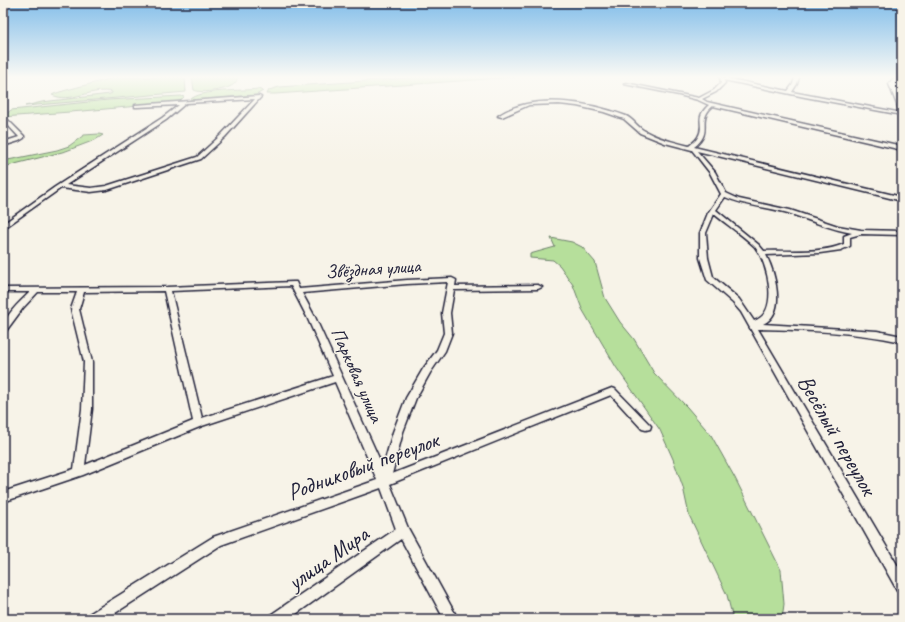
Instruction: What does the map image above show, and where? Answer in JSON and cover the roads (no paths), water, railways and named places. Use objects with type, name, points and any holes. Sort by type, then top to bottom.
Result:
[{"type":"street","points":[[3,227],[61,186],[164,119],[179,106]]},
{"type":"street","points":[[61,186],[91,190],[107,188],[200,158],[251,106]]},
{"type":"street","points":[[500,116],[523,106]]},
{"type":"street","points":[[578,106],[617,115],[629,120],[642,132],[655,138],[692,149],[902,199]]},
{"type":"street","points":[[692,149],[700,138],[702,116],[707,108],[710,106]]},
{"type":"street","points":[[717,106],[902,148]]},
{"type":"street","points":[[859,106],[902,114]]},
{"type":"street","points":[[3,121],[22,137],[3,144]]},
{"type":"street","points":[[692,149],[712,172],[724,194],[741,201],[788,210],[837,228],[861,232],[902,233]]},
{"type":"street","name":"Весёлый переулок","points":[[724,194],[715,207],[703,233],[704,258],[710,278],[736,301],[744,311],[902,585]]},
{"type":"street","points":[[715,207],[741,201]]},
{"type":"street","points":[[715,207],[763,253],[768,265],[773,284],[773,300],[770,312],[766,318],[751,325]]},
{"type":"street","points":[[763,253],[843,248],[848,245],[847,236],[861,232]]},
{"type":"street","name":"Звёздная улица","points":[[3,290],[295,288],[406,282],[538,286]]},
{"type":"street","name":"Парковая улица","points":[[384,482],[398,432],[411,398],[426,371],[441,351],[446,341],[448,333],[446,314],[451,284]]},
{"type":"street","name":"Парковая улица","points":[[295,288],[311,317],[384,482],[403,531],[451,619]]},
{"type":"street","points":[[3,329],[20,306],[36,290]]},
{"type":"street","points":[[79,472],[87,409],[88,378],[88,362],[75,309],[80,290]]},
{"type":"street","points":[[167,290],[198,423]]},
{"type":"street","points":[[751,325],[877,334],[902,339]]},
{"type":"street","points":[[3,497],[79,472],[198,423],[338,378]]},
{"type":"street","name":"Родниковый переулок","points":[[94,619],[217,541],[384,482],[612,391],[646,426]]},
{"type":"street","name":"улица Мира","points":[[277,619],[403,531]]}]
